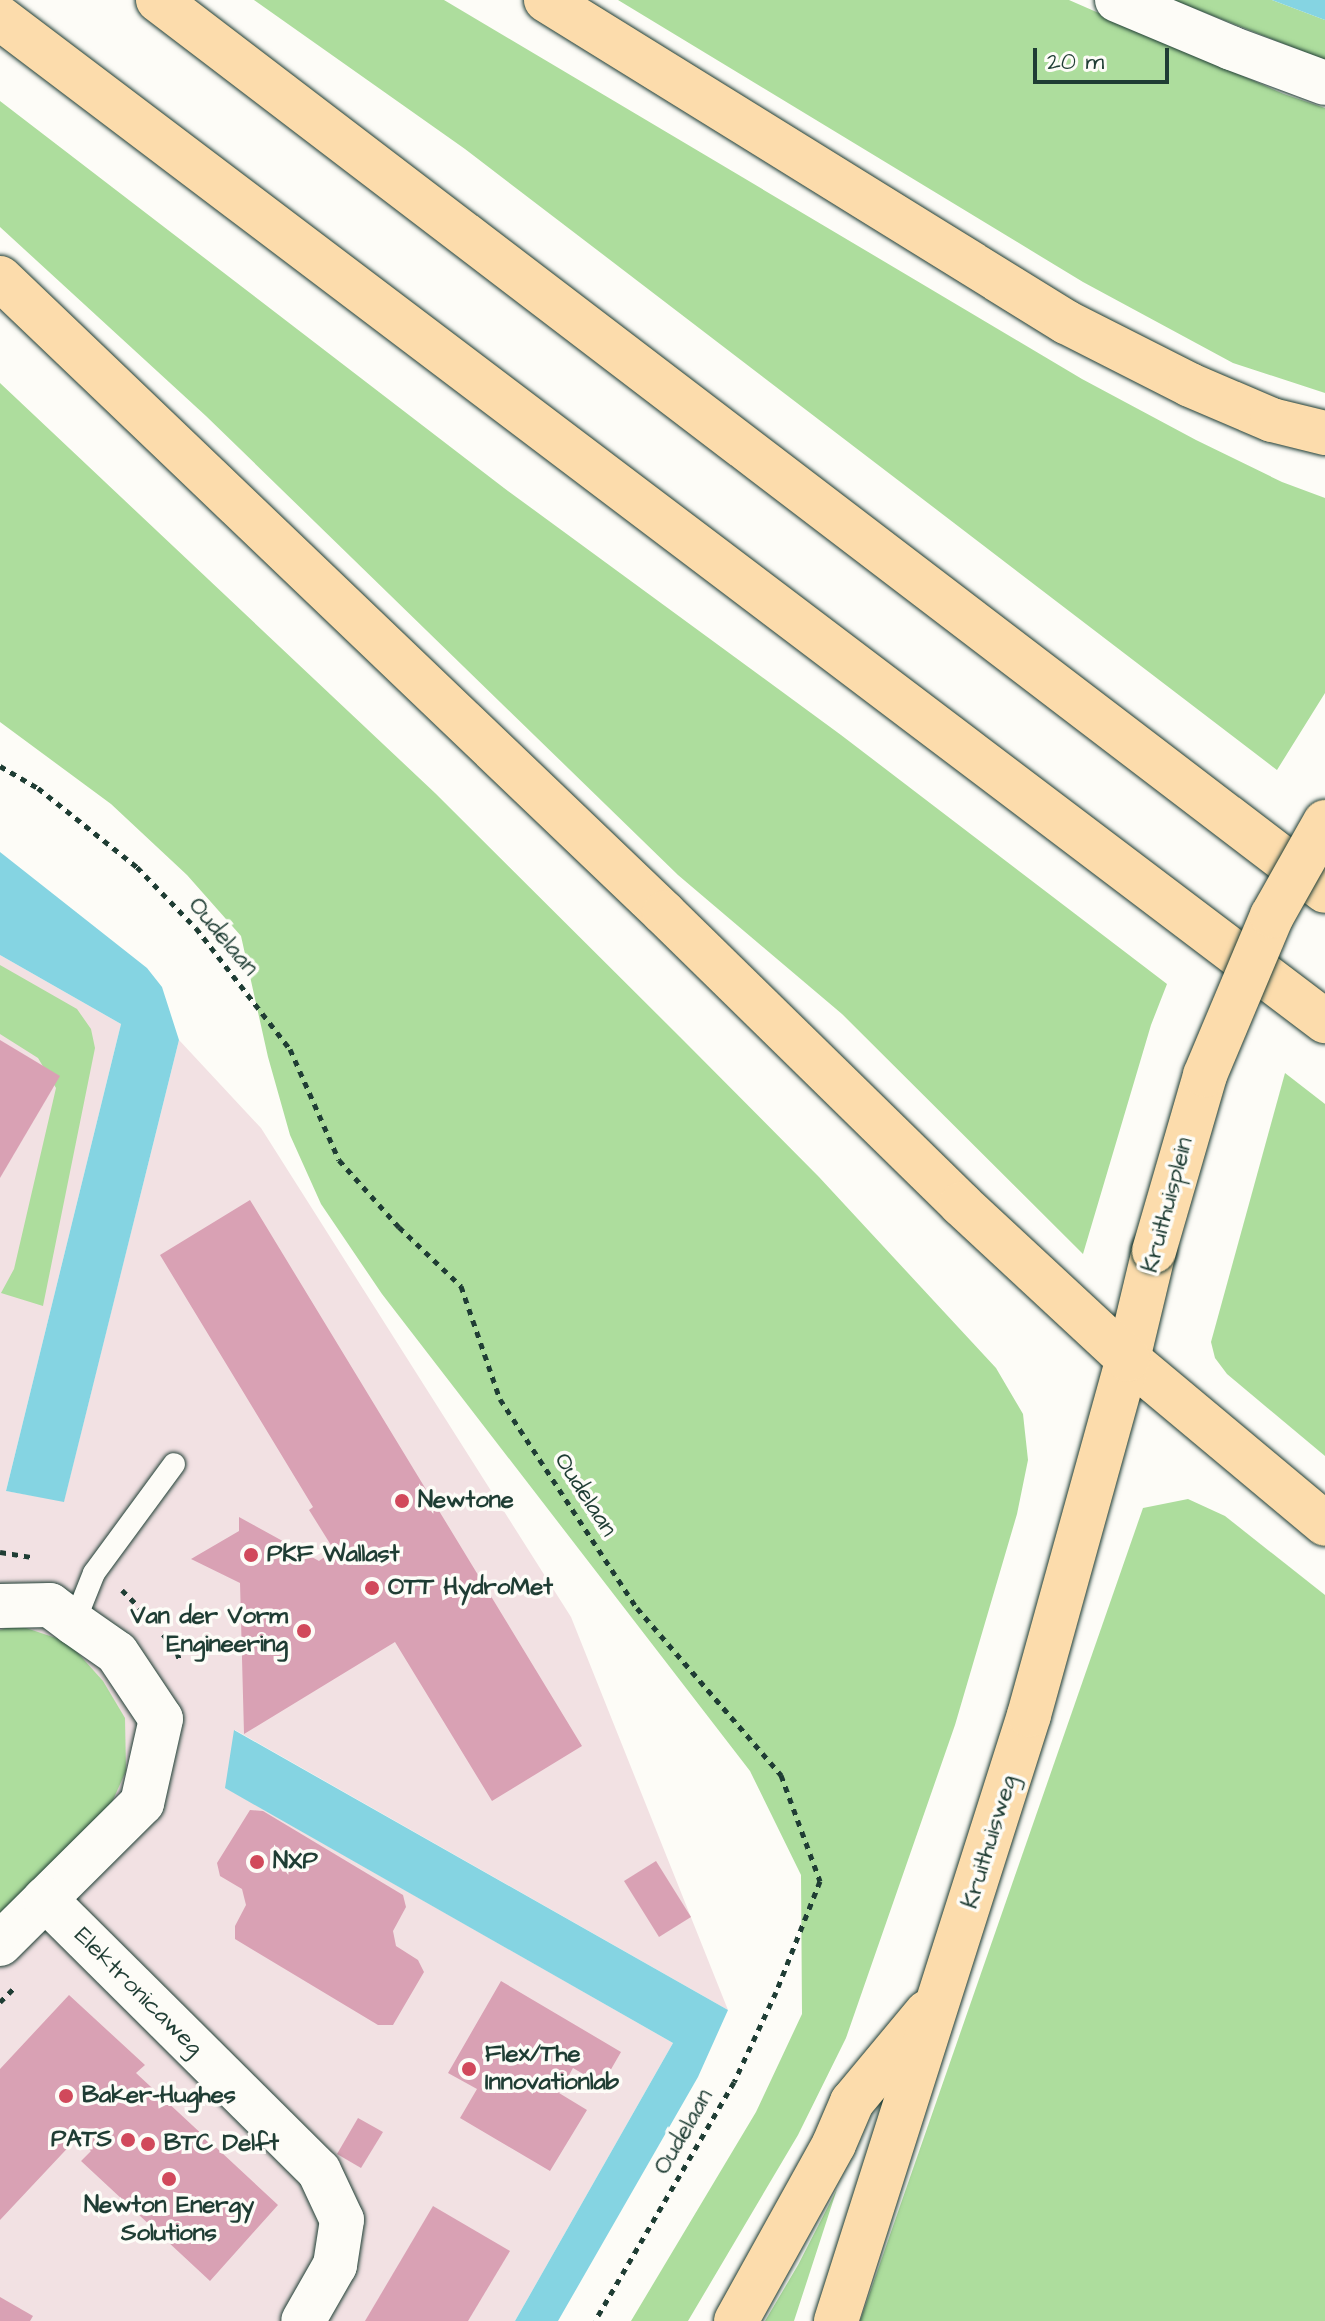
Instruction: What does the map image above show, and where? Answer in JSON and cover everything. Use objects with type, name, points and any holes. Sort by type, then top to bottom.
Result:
[{"type":"highway","points":[[158,0],[1325,891]]},
{"type":"highway","points":[[546,0],[1066,322],[1190,385],[1272,420],[1325,433]]},
{"type":"highway","points":[[0,18],[1325,1021]]},
{"type":"highway","points":[[0,278],[664,913],[961,1204],[1128,1359],[1325,1524]]},
{"type":"highway","name":"Kruithuisplein","points":[[1128,1359],[1154,1251],[1205,1075],[1272,916],[1325,822]]},
{"type":"highway","name":"Kruithuisweg","points":[[836,2321],[1029,1715],[1128,1359]]},
{"type":"highway","points":[[736,2321],[834,2144],[852,2102],[943,1992]]},
{"type":"street","points":[[1117,0],[1325,83]]},
{"type":"street","points":[[0,1606],[50,1605],[117,1653],[161,1719],[142,1803],[0,1944]]},
{"type":"street","name":"Elektronicaweg","points":[[45,1899],[319,2171],[342,2220],[335,2265],[303,2321]]},
{"type":"lane","points":[[74,1623],[94,1573],[174,1464]]},
{"type":"path","name":"Oudelaan","points":[[0,766],[38,788],[137,867],[196,928],[290,1049],[339,1160],[399,1227],[461,1286],[500,1399],[637,1608],[781,1775],[820,1881],[776,1992],[734,2082],[595,2321]]},
{"type":"shaded area","points":[[0,955],[121,1024],[6,1491],[64,1501],[179,1040],[261,1128],[571,1617],[728,2010],[235,1730],[226,1788],[673,2043],[515,2321],[0,2321]]},
{"type":"green space","points":[[254,0],[444,0],[1082,379],[1196,440],[1282,482],[1325,498],[1325,693],[1277,770],[465,149]]},
{"type":"green space","points":[[618,0],[1069,0],[1284,94],[1325,108],[1325,393],[1233,363],[1083,282]]},
{"type":"green space","points":[[1173,0],[1272,0],[1325,20],[1325,60]]},
{"type":"green space","points":[[0,101],[504,488],[841,735],[1167,984],[1151,1025],[1083,1254],[842,1014],[678,875],[206,416],[0,227]]},
{"type":"green space","points":[[0,383],[435,793],[819,1177],[996,1368],[1023,1414],[1028,1460],[1017,1514],[955,1725],[846,2038],[798,2135],[688,2321],[631,2321],[756,2112],[802,2014],[801,1875],[750,1771],[382,1294],[321,1204],[290,1135],[268,1057],[241,936],[187,875],[111,804],[0,722]]},
{"type":"green space","points":[[0,965],[77,1009],[91,1029],[95,1048],[43,1306],[1,1293],[14,1269],[56,1088],[38,1058],[0,1034]]},
{"type":"green space","points":[[1285,1073],[1325,1104],[1325,1456],[1227,1374],[1215,1358],[1211,1342]]},
{"type":"green space","points":[[1188,1499],[1225,1516],[1325,1595],[1325,2321],[860,2321],[1143,1508]]},
{"type":"green space","points":[[17,1625],[68,1642],[103,1681],[125,1718],[126,1771],[108,1811],[0,1919],[0,1630]]},
{"type":"green space","points":[[837,2189],[794,2321],[765,2321],[798,2265]]},
{"type":"water","points":[[1272,0],[1325,0],[1325,20]]},
{"type":"water","points":[[0,852],[147,968],[162,987],[179,1040],[64,1502],[6,1491],[121,1024],[0,955]]},
{"type":"water","points":[[234,1730],[728,2010],[698,2077],[558,2321],[515,2321],[673,2043],[225,1788]]},
{"type":"building","points":[[0,1040],[60,1076],[0,1178]]},
{"type":"building","points":[[250,1200],[582,1746],[492,1801],[395,1642],[244,1734],[240,1583],[191,1559],[239,1531],[239,1517],[319,1561],[334,1550],[309,1510],[313,1507],[160,1255]]},
{"type":"building","points":[[250,1810],[263,1811],[403,1895],[406,1907],[393,1931],[396,1946],[418,1960],[424,1972],[393,2025],[378,2025],[235,1939],[235,1926],[246,1905],[242,1889],[220,1876],[217,1863]]},
{"type":"building","points":[[656,1861],[691,1917],[659,1937],[624,1881]]},
{"type":"building","points":[[501,1981],[621,2052],[602,2085],[573,2068],[559,2093],[587,2110],[550,2171],[460,2118],[477,2089],[448,2073]]},
{"type":"building","name":"BTC Delft","points":[[69,1995],[145,2065],[136,2073],[278,2205],[210,2281],[81,2161],[91,2151],[77,2138],[0,2220],[0,2069]]},
{"type":"building","points":[[358,2118],[383,2132],[361,2168],[337,2154]]},
{"type":"building","points":[[433,2206],[510,2251],[468,2321],[365,2321]]},
{"type":"building","points":[[0,2297],[33,2316],[30,2321],[0,2321]]},
{"type":"place","name":"Newtone","points":[[402,1501]]},
{"type":"place","name":"PKF Wallast","points":[[251,1555]]},
{"type":"place","name":"OTT HydroMet","points":[[372,1588]]},
{"type":"place","name":"Van der Vorm Engineering","points":[[304,1631]]},
{"type":"place","name":"NXP","points":[[257,1862]]},
{"type":"place","name":"Flex/The Innovationlab","points":[[469,2069]]},
{"type":"place","name":"Baker-Hughes","points":[[66,2096]]},
{"type":"place","name":"PATS","points":[[128,2140]]},
{"type":"place","name":"BTC Delft","points":[[148,2144]]},
{"type":"place","name":"Newton Energy Solutions","points":[[169,2179]]}]
